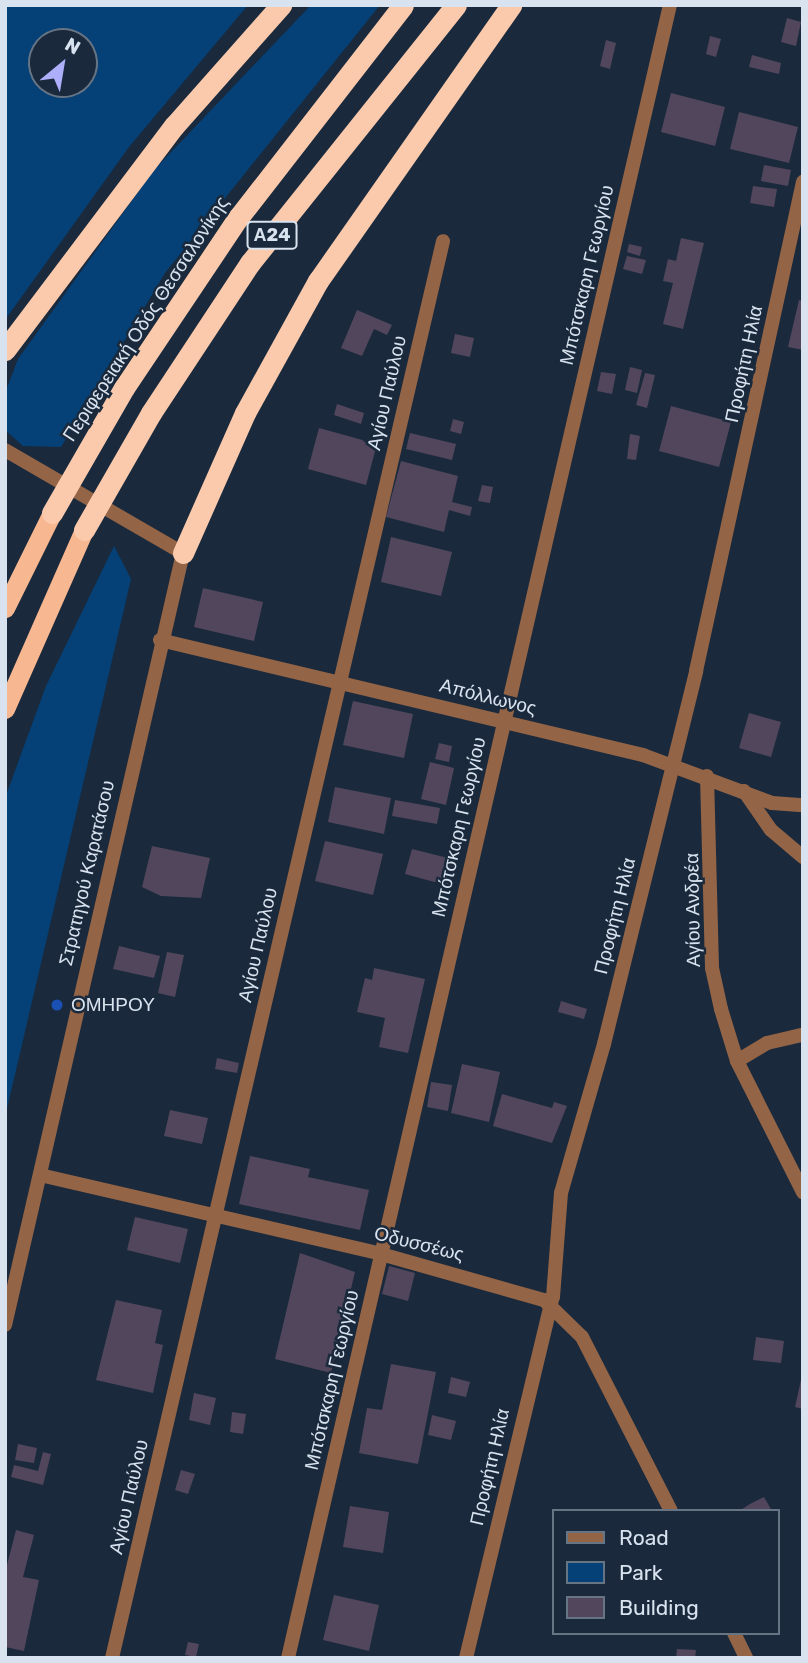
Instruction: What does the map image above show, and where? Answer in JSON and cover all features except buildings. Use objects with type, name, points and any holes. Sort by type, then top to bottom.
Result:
[{"type":"highway","points":[[5,350],[166,137],[281,5]]},
{"type":"highway","name":"Περιφερειακή Οδός Θεσσαλονίκης","points":[[5,608],[79,464],[238,218],[402,5]]},
{"type":"highway","name":"Α24","points":[[5,709],[84,530],[201,334],[250,264],[456,5]]},
{"type":"highway","points":[[183,553],[245,413],[318,281],[512,5]]},
{"type":"street","name":"Μπότσκαρη Γεωργίου","points":[[288,1658],[670,5]]},
{"type":"street","name":"Προφήτη Ηλία","points":[[466,1658],[551,1304],[561,1193],[604,1044],[673,765],[803,182]]},
{"type":"street","name":"Αγίου Παύλου","points":[[112,1658],[443,240]]},
{"type":"street","points":[[5,450],[183,553]]},
{"type":"street","name":"Στρατηγού Καρατάσου","points":[[5,1325],[160,640],[183,553]]},
{"type":"street","name":"Απόλλωνος","points":[[160,640],[503,720],[673,765],[780,805],[803,805]]},
{"type":"street","name":"Αγίου Ανδρέα","points":[[707,776],[712,968],[737,1062],[803,1192]]},
{"type":"street","points":[[744,791],[771,830],[803,857]]},
{"type":"street","points":[[737,1062],[768,1043],[803,1035]]},
{"type":"street","name":"Οδυσσέως","points":[[40,1175],[381,1254],[526,1293],[551,1304],[582,1337],[670,1509]]},
{"type":"street","points":[[735,1635],[746,1658]]},
{"type":"green space","points":[[5,5],[248,5],[129,147],[5,320]]},
{"type":"green space","points":[[311,5],[380,5],[165,273],[61,447],[23,446],[5,430],[5,393],[18,359],[154,170]]},
{"type":"green space","points":[[114,546],[131,579],[5,1117],[5,798],[46,686]]},
{"type":"place","name":"ΟΜΗΡΟΥ","points":[[57,1005]]}]
